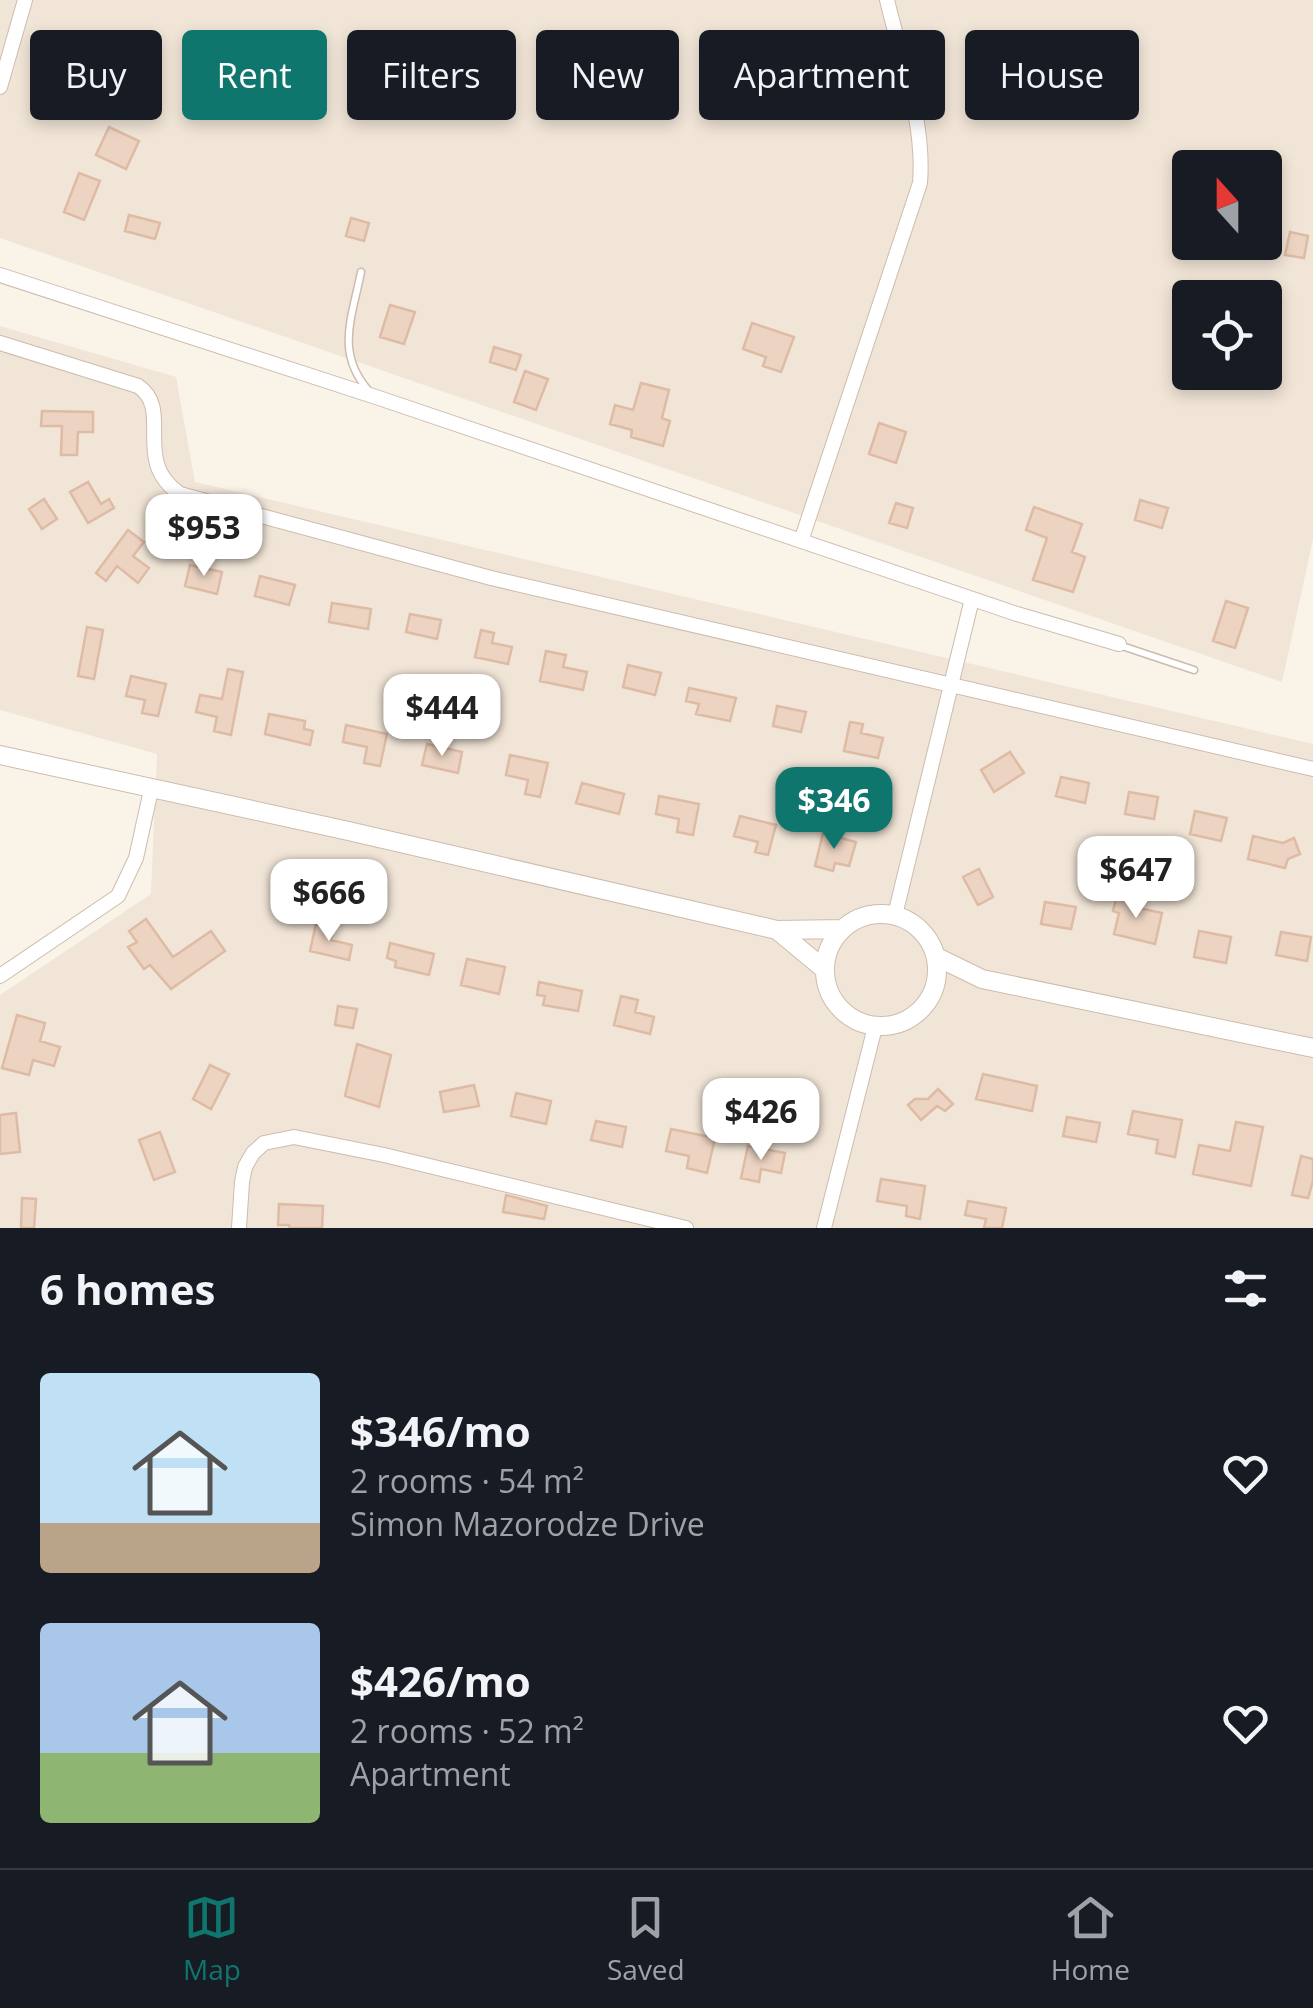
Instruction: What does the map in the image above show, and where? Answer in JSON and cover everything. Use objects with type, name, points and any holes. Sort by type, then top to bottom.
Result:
[{"type":"street","points":[[0,87],[25,0]]},
{"type":"street","points":[[802,541],[920,183],[922,156],[918,131],[887,0]]},
{"type":"street","points":[[0,275],[379,398],[972,599],[1119,644]]},
{"type":"street","points":[[0,343],[138,386],[149,394],[154,402],[154,457],[168,486],[180,494],[491,578],[1313,769]]},
{"type":"street","points":[[895,915],[972,599]]},
{"type":"street","points":[[0,755],[776,930],[843,929]]},
{"type":"street","points":[[0,976],[118,896],[136,858],[152,790]]},
{"type":"street","points":[[895,915],[914,924],[928,938],[936,957],[935,988],[918,1014],[890,1026],[875,1027],[855,1021],[838,1008],[828,990],[824,970],[833,940],[843,929],[867,916],[895,915]]},
{"type":"street","points":[[776,930],[824,970]]},
{"type":"street","points":[[936,957],[982,979],[1313,1048]]},
{"type":"street","points":[[935,988],[982,979]]},
{"type":"street","points":[[824,1228],[875,1027]]},
{"type":"street","points":[[239,1228],[242,1182],[253,1153],[264,1143],[294,1138],[384,1155],[686,1228]]},
{"type":"lane","points":[[360,272],[346,346],[352,367],[366,390],[379,398]]},
{"type":"lane","points":[[1119,644],[1194,670]]},
{"type":"shaded area","points":[[0,0],[1313,0],[1313,539],[1282,682],[0,238]]},
{"type":"shaded area","points":[[0,326],[176,377],[195,482],[1313,744],[1313,1228],[0,1228],[0,995],[151,894],[157,754],[0,710]]},
{"type":"building","points":[[109,127],[139,141],[126,169],[96,155]]},
{"type":"building","points":[[79,173],[100,181],[84,220],[64,212]]},
{"type":"building","points":[[129,215],[160,223],[155,239],[125,231]]},
{"type":"building","points":[[351,218],[369,223],[364,241],[346,236]]},
{"type":"building","points":[[1290,232],[1308,236],[1304,258],[1285,255]]},
{"type":"building","points":[[390,305],[415,312],[404,344],[380,337]]},
{"type":"building","points":[[752,323],[794,337],[781,372],[763,366],[766,357],[743,349]]},
{"type":"building","points":[[494,347],[521,355],[516,370],[490,362]]},
{"type":"building","points":[[525,371],[548,379],[536,410],[514,402]]},
{"type":"building","points":[[641,383],[669,390],[662,418],[670,421],[663,446],[631,437],[632,430],[610,424],[615,405],[633,410]]},
{"type":"building","points":[[42,411],[93,412],[93,432],[78,432],[77,455],[61,455],[62,426],[41,426]]},
{"type":"building","points":[[879,423],[906,432],[896,463],[869,454]]},
{"type":"building","points":[[88,482],[101,504],[109,499],[114,508],[88,523],[70,492]]},
{"type":"building","points":[[44,499],[57,519],[42,529],[29,509]]},
{"type":"building","points":[[1140,500],[1168,508],[1162,528],[1135,520]]},
{"type":"building","points":[[896,503],[913,508],[907,528],[889,523]]},
{"type":"building","points":[[1034,507],[1082,524],[1072,552],[1085,557],[1073,592],[1033,580],[1047,538],[1026,530]]},
{"type":"building","points":[[128,530],[144,542],[133,556],[149,568],[138,583],[117,566],[106,581],[96,573]]},
{"type":"building","points":[[190,565],[222,572],[217,594],[185,586]]},
{"type":"building","points":[[260,576],[295,585],[289,605],[255,596]]},
{"type":"building","points":[[1226,601],[1248,608],[1235,648],[1213,641]]},
{"type":"building","points":[[332,603],[371,609],[368,629],[329,622]]},
{"type":"building","points":[[410,614],[441,620],[437,639],[406,632]]},
{"type":"building","points":[[87,627],[103,630],[94,679],[78,676]]},
{"type":"building","points":[[481,630],[494,633],[492,643],[512,647],[508,664],[475,657]]},
{"type":"building","points":[[546,651],[566,655],[563,667],[587,672],[583,690],[540,681]]},
{"type":"building","points":[[628,665],[661,673],[655,695],[623,687]]},
{"type":"building","points":[[228,669],[243,672],[231,735],[214,731],[217,717],[196,712],[200,695],[222,699]]},
{"type":"building","points":[[131,676],[166,684],[158,716],[142,713],[145,700],[126,696]]},
{"type":"building","points":[[689,688],[736,698],[730,721],[696,714],[699,704],[686,701]]},
{"type":"building","points":[[777,706],[806,712],[801,732],[773,726]]},
{"type":"building","points":[[269,714],[305,721],[304,729],[313,731],[310,745],[265,734]]},
{"type":"building","points":[[850,722],[863,724],[861,733],[883,738],[878,758],[844,751]]},
{"type":"building","points":[[346,725],[387,734],[380,766],[364,763],[367,747],[343,742]]},
{"type":"building","points":[[427,744],[462,752],[458,773],[422,765]]},
{"type":"building","points":[[1010,752],[1024,773],[994,792],[981,770]]},
{"type":"building","points":[[510,755],[548,763],[540,797],[525,794],[528,780],[506,775]]},
{"type":"building","points":[[1061,777],[1089,783],[1085,803],[1056,796]]},
{"type":"building","points":[[582,783],[624,794],[619,814],[576,803]]},
{"type":"building","points":[[821,792],[854,800],[850,817],[817,809]]},
{"type":"building","points":[[1129,792],[1158,797],[1154,819],[1125,814]]},
{"type":"building","points":[[659,796],[699,804],[693,835],[677,832],[679,819],[656,814]]},
{"type":"building","points":[[1195,811],[1227,818],[1221,841],[1190,834]]},
{"type":"building","points":[[740,816],[776,825],[768,855],[755,852],[758,842],[734,836]]},
{"type":"building","points":[[823,833],[856,842],[849,866],[835,863],[833,871],[815,866]]},
{"type":"building","points":[[1253,836],[1283,843],[1294,838],[1300,854],[1288,859],[1285,868],[1248,859]]},
{"type":"building","points":[[979,869],[993,897],[978,905],[963,877]]},
{"type":"building","points":[[1117,895],[1141,901],[1139,908],[1162,913],[1155,944],[1114,934],[1119,913],[1113,911]]},
{"type":"building","points":[[1045,902],[1076,907],[1071,929],[1041,924]]},
{"type":"building","points":[[146,919],[173,957],[211,931],[225,951],[171,989],[150,965],[144,969],[128,947],[137,942],[129,931]]},
{"type":"building","points":[[316,924],[334,928],[331,940],[352,945],[349,960],[310,951]]},
{"type":"building","points":[[1199,931],[1231,937],[1226,963],[1194,957]]},
{"type":"building","points":[[1281,932],[1311,937],[1307,961],[1276,955]]},
{"type":"building","points":[[390,943],[434,954],[429,975],[395,967],[396,961],[387,958]]},
{"type":"building","points":[[467,959],[505,967],[499,994],[461,985]]},
{"type":"building","points":[[539,982],[582,991],[578,1011],[543,1005],[545,996],[537,995]]},
{"type":"building","points":[[621,996],[638,1000],[635,1012],[654,1017],[650,1034],[614,1025]]},
{"type":"building","points":[[338,1006],[357,1009],[353,1028],[335,1025]]},
{"type":"building","points":[[17,1015],[45,1023],[40,1041],[60,1047],[54,1066],[33,1060],[29,1075],[2,1068]]},
{"type":"building","points":[[357,1044],[391,1055],[379,1107],[345,1096]]},
{"type":"building","points":[[210,1065],[229,1074],[211,1109],[193,1099]]},
{"type":"building","points":[[983,1074],[1037,1086],[1032,1111],[976,1099]]},
{"type":"building","points":[[474,1085],[479,1106],[444,1112],[440,1092]]},
{"type":"building","points":[[938,1089],[953,1104],[945,1111],[937,1106],[921,1120],[908,1105],[915,1099],[928,1099]]},
{"type":"building","points":[[516,1093],[551,1101],[546,1124],[511,1116]]},
{"type":"building","points":[[1133,1111],[1182,1120],[1175,1157],[1156,1153],[1158,1140],[1128,1134]]},
{"type":"building","points":[[16,1113],[20,1152],[0,1154],[0,1115]]},
{"type":"building","points":[[1067,1117],[1100,1123],[1096,1142],[1063,1136]]},
{"type":"building","points":[[596,1121],[626,1127],[622,1147],[591,1140]]},
{"type":"building","points":[[1236,1122],[1263,1127],[1251,1186],[1193,1174],[1199,1145],[1230,1151]]},
{"type":"building","points":[[671,1129],[715,1138],[707,1173],[687,1168],[689,1156],[666,1151]]},
{"type":"building","points":[[160,1132],[175,1172],[154,1180],[139,1140]]},
{"type":"building","points":[[748,1146],[785,1153],[781,1173],[761,1169],[759,1182],[741,1178]]},
{"type":"building","points":[[1301,1156],[1313,1159],[1308,1198],[1292,1195]]},
{"type":"building","points":[[881,1179],[925,1186],[920,1219],[906,1216],[907,1206],[877,1201]]},
{"type":"building","points":[[506,1195],[547,1206],[544,1219],[503,1212]]},
{"type":"building","points":[[22,1198],[36,1199],[34,1228],[21,1228]]},
{"type":"building","points":[[968,1201],[1006,1208],[1002,1228],[984,1228],[986,1219],[965,1215]]},
{"type":"building","points":[[279,1204],[323,1206],[322,1228],[278,1225]]}]
